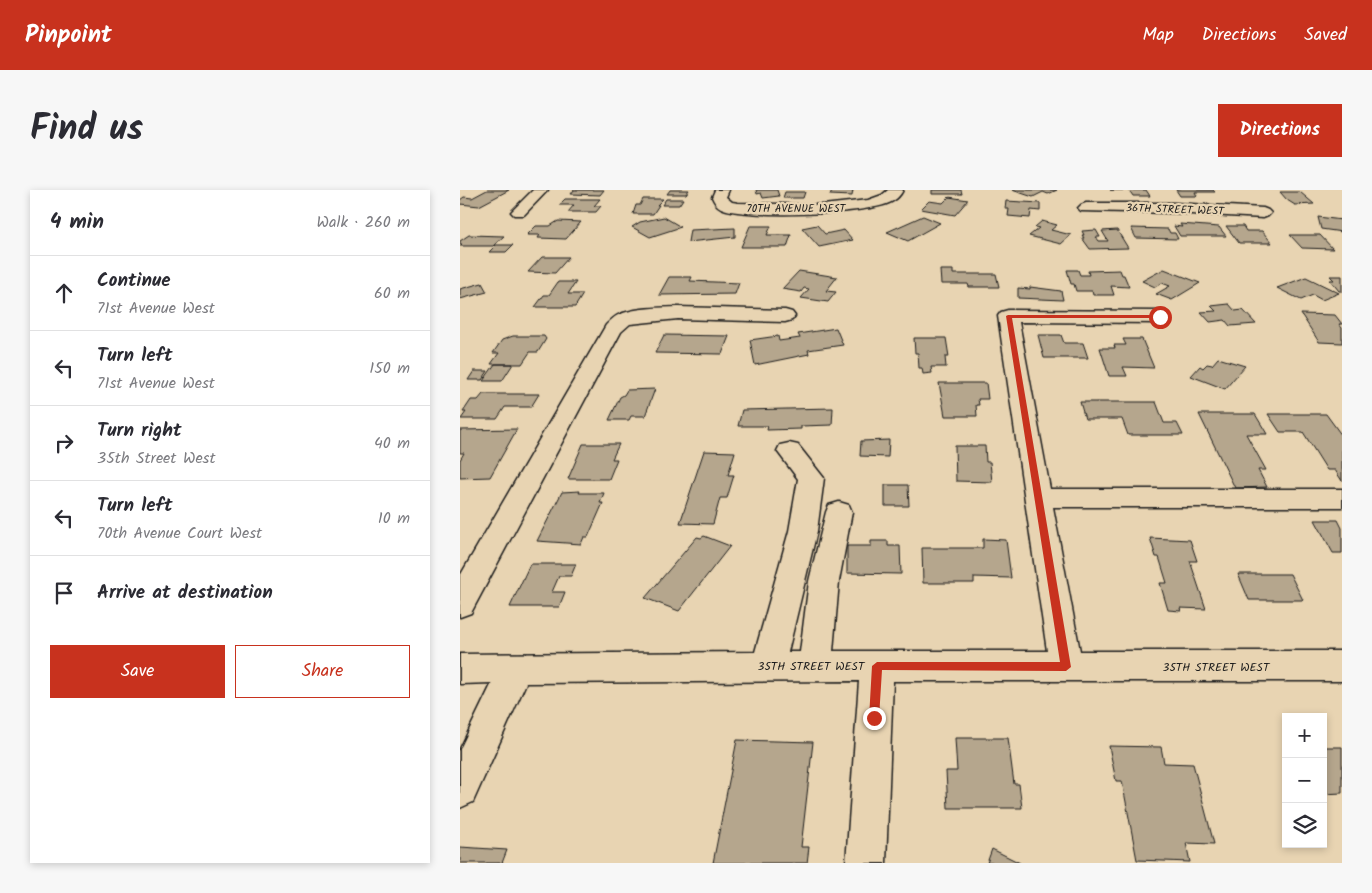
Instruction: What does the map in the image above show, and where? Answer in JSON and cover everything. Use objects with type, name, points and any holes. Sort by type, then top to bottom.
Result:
[{"type":"street","points":[[519,212],[541,190]]},
{"type":"street","name":"70TH AVENUE WEST","points":[[722,190],[719,197],[720,200],[730,207],[738,208],[849,208],[884,201],[891,197],[896,190]]},
{"type":"street","name":"36TH STREET WEST","points":[[1086,208],[1172,208],[1263,213],[1248,196]]},
{"type":"street","points":[[460,604],[613,329],[624,319],[646,315],[678,313],[785,316]]},
{"type":"street","points":[[1066,667],[1008,316],[1160,317]]},
{"type":"street","points":[[768,666],[803,531],[811,478],[790,451]]},
{"type":"street","points":[[1038,498],[1342,498]]},
{"type":"street","points":[[815,666],[824,581],[839,512]]},
{"type":"street","name":"35TH STREET WEST","points":[[460,669],[768,666],[1342,666]]},
{"type":"street","points":[[866,863],[877,666]]},
{"type":"street","points":[[460,789],[516,669]]},
{"type":"building","points":[[487,190],[509,190],[479,206],[460,204],[460,200],[464,197],[472,198]]},
{"type":"building","points":[[574,190],[604,190],[600,195],[571,194]]},
{"type":"building","points":[[670,190],[689,190],[686,194],[667,194]]},
{"type":"building","points":[[756,190],[777,190],[779,196],[763,198],[761,193],[757,194]]},
{"type":"building","points":[[832,190],[853,190],[852,196],[830,195]]},
{"type":"building","points":[[932,190],[961,190],[962,194],[932,194]]},
{"type":"building","points":[[1012,190],[1057,190],[1048,194],[1043,192],[1033,197]]},
{"type":"building","points":[[1129,190],[1146,190],[1150,196],[1133,196]]},
{"type":"building","points":[[1176,190],[1213,190],[1215,192],[1195,192],[1197,196],[1180,196]]},
{"type":"building","points":[[785,192],[805,192],[803,198],[783,198]]},
{"type":"building","points":[[1280,192],[1300,192],[1314,204],[1295,205]]},
{"type":"building","points":[[949,197],[968,200],[955,215],[921,209],[929,201],[943,203]]},
{"type":"building","points":[[565,199],[600,199],[594,206],[601,206],[596,212],[568,212],[574,205],[559,205]]},
{"type":"building","points":[[643,199],[663,199],[657,205],[659,205],[653,214],[633,214],[636,205],[640,205]]},
{"type":"building","points":[[666,199],[683,199],[679,205],[662,205]]},
{"type":"building","points":[[1006,201],[1040,203],[1040,211],[1031,210],[1030,218],[1008,216],[1009,209],[1005,209]]},
{"type":"building","points":[[923,216],[940,223],[908,241],[887,232]]},
{"type":"building","points":[[664,217],[681,227],[650,237],[632,227],[640,222]]},
{"type":"building","points":[[1318,217],[1342,220],[1342,232],[1321,229]]},
{"type":"building","points":[[558,221],[581,222],[566,239],[538,238],[540,235],[527,235],[536,226],[550,226]]},
{"type":"building","points":[[1042,221],[1057,225],[1051,230],[1071,235],[1061,244],[1029,236],[1039,228],[1035,227]]},
{"type":"building","points":[[1180,224],[1219,227],[1226,236],[1180,236],[1174,226],[1182,227]]},
{"type":"building","points":[[817,225],[825,234],[844,230],[853,240],[819,247],[802,228]]},
{"type":"building","points":[[750,226],[771,226],[767,235],[791,235],[787,247],[741,247]]},
{"type":"building","points":[[1226,226],[1243,226],[1246,231],[1262,231],[1272,243],[1239,243]]},
{"type":"building","points":[[735,228],[735,237],[688,242],[690,230]]},
{"type":"building","points":[[1131,228],[1168,229],[1170,233],[1175,233],[1178,239],[1136,238]]},
{"type":"building","points":[[1096,230],[1100,237],[1096,237],[1099,241],[1108,241],[1102,231],[1117,230],[1128,248],[1090,249],[1082,238],[1084,238],[1082,235],[1084,235],[1082,231]]},
{"type":"building","points":[[469,235],[504,236],[493,246],[460,246],[462,244],[460,244],[460,241]]},
{"type":"building","points":[[1290,235],[1320,235],[1333,249],[1302,248]]},
{"type":"building","points":[[496,245],[513,245],[506,252],[489,252]]},
{"type":"building","points":[[542,257],[569,257],[555,273],[528,272]]},
{"type":"building","points":[[1164,269],[1200,283],[1172,300],[1156,294],[1170,286],[1162,283],[1155,287],[1142,281]]},
{"type":"building","points":[[940,270],[953,270],[953,274],[996,274],[999,287],[969,287],[968,284],[941,284]]},
{"type":"building","points":[[1067,270],[1078,270],[1080,275],[1089,275],[1088,271],[1120,270],[1129,287],[1111,286],[1114,295],[1093,295],[1092,291],[1076,291],[1074,284],[1071,284]]},
{"type":"building","points":[[799,271],[837,277],[826,291],[836,292],[828,302],[801,298],[809,289],[804,288],[801,292],[782,289]]},
{"type":"building","points":[[1330,276],[1342,276],[1342,291],[1339,291],[1330,280],[1334,280]]},
{"type":"building","points":[[669,277],[692,277],[690,281],[739,283],[735,294],[659,295]]},
{"type":"building","points":[[1306,277],[1339,293],[1322,300],[1313,295],[1301,300],[1277,288]]},
{"type":"building","points":[[558,282],[576,282],[568,294],[583,294],[575,307],[535,307],[544,295],[549,295]]},
{"type":"building","points":[[482,283],[487,292],[460,299],[460,289]]},
{"type":"building","points":[[1030,287],[1061,291],[1063,300],[1018,298],[1018,288],[1030,289]]},
{"type":"building","points":[[1229,304],[1235,311],[1243,310],[1256,324],[1230,326],[1225,320],[1210,322],[1201,312],[1216,311],[1211,306]]},
{"type":"building","points":[[1301,314],[1335,315],[1342,324],[1339,324],[1342,328],[1342,343],[1319,342]]},
{"type":"building","points":[[836,328],[843,345],[808,350],[809,354],[755,365],[750,340],[778,336],[779,341],[800,338],[798,334]]},
{"type":"building","points":[[664,335],[729,336],[722,354],[655,353]]},
{"type":"building","points":[[1038,335],[1061,335],[1064,343],[1083,343],[1088,358],[1044,358]]},
{"type":"building","points":[[513,336],[544,336],[546,339],[538,352],[530,352],[522,364],[491,364],[499,353],[493,353],[502,340]]},
{"type":"building","points":[[914,338],[946,338],[949,357],[945,357],[946,367],[931,367],[932,373],[923,374],[922,368],[919,368],[918,353],[915,353]]},
{"type":"building","points":[[1123,339],[1142,339],[1154,368],[1123,367],[1127,376],[1109,376],[1100,348],[1115,348],[1114,345],[1126,345]]},
{"type":"building","points":[[1218,358],[1245,366],[1225,389],[1191,376],[1200,366],[1203,368],[1207,364],[1212,365]]},
{"type":"building","points":[[495,364],[513,364],[502,381],[483,381]]},
{"type":"building","points":[[474,371],[488,371],[482,380],[468,380]]},
{"type":"building","points":[[939,383],[986,383],[988,399],[978,399],[979,405],[976,405],[977,416],[945,416]]},
{"type":"building","points":[[655,389],[645,416],[631,416],[629,420],[609,420],[620,397],[627,390]]},
{"type":"building","points":[[483,394],[539,394],[531,407],[505,407],[497,419],[461,419],[471,400],[478,400]]},
{"type":"building","points":[[1080,402],[1156,402],[1164,423],[1177,423],[1183,435],[1128,435],[1122,419],[1085,419]]},
{"type":"building","points":[[833,408],[832,425],[801,426],[801,429],[767,430],[768,426],[738,426],[742,410]]},
{"type":"building","points":[[1199,414],[1255,414],[1267,434],[1246,434],[1266,470],[1258,470],[1267,487],[1235,488]]},
{"type":"building","points":[[1268,414],[1326,414],[1342,436],[1342,481],[1335,470],[1327,470],[1303,432],[1280,432]]},
{"type":"building","points":[[517,429],[490,477],[460,478],[460,460],[464,453],[460,453],[460,430]]},
{"type":"building","points":[[889,440],[888,457],[860,456],[861,441]]},
{"type":"building","points":[[583,444],[619,444],[612,459],[617,459],[609,479],[568,479]]},
{"type":"building","points":[[955,446],[985,446],[986,462],[990,462],[992,482],[956,481]]},
{"type":"building","points":[[704,451],[735,452],[728,475],[734,475],[727,498],[720,498],[713,524],[680,523]]},
{"type":"building","points":[[885,485],[908,485],[909,506],[885,506]]},
{"type":"building","points":[[580,491],[579,493],[604,493],[600,503],[603,503],[588,537],[584,537],[581,544],[537,541],[562,492]]},
{"type":"building","points":[[1315,520],[1338,520],[1342,528],[1342,553],[1333,553]]},
{"type":"building","points":[[704,536],[730,546],[679,611],[645,598],[697,537],[701,538]]},
{"type":"building","points":[[1150,538],[1190,540],[1197,561],[1190,561],[1206,609],[1180,608],[1181,611],[1168,610],[1160,583],[1167,583],[1159,557],[1156,557]]},
{"type":"building","points":[[983,539],[1006,540],[1011,578],[974,577],[974,583],[923,583],[922,548],[983,548]]},
{"type":"building","points":[[871,541],[888,541],[888,546],[900,546],[901,574],[847,573],[847,546],[871,546]]},
{"type":"building","points":[[530,564],[576,564],[571,576],[559,576],[552,592],[565,592],[559,607],[510,607]]},
{"type":"building","points":[[1238,574],[1290,574],[1303,600],[1249,600]]},
{"type":"building","points":[[955,738],[1008,738],[1014,784],[1019,784],[1022,808],[948,808],[946,771],[957,771]]},
{"type":"building","points":[[737,740],[813,742],[801,847],[809,847],[807,863],[713,863]]},
{"type":"building","points":[[1109,746],[1161,747],[1164,763],[1193,764],[1214,844],[1186,843],[1190,862],[1137,860],[1122,781],[1116,781]]},
{"type":"building","points":[[1327,747],[1342,747],[1342,793],[1327,794]]},
{"type":"building","points":[[460,847],[507,850],[502,863],[460,863]]},
{"type":"building","points":[[992,849],[1020,863],[987,863]]},
{"type":"route","points":[[874,718],[877,666],[1066,667],[1008,316],[1160,317]]}]
